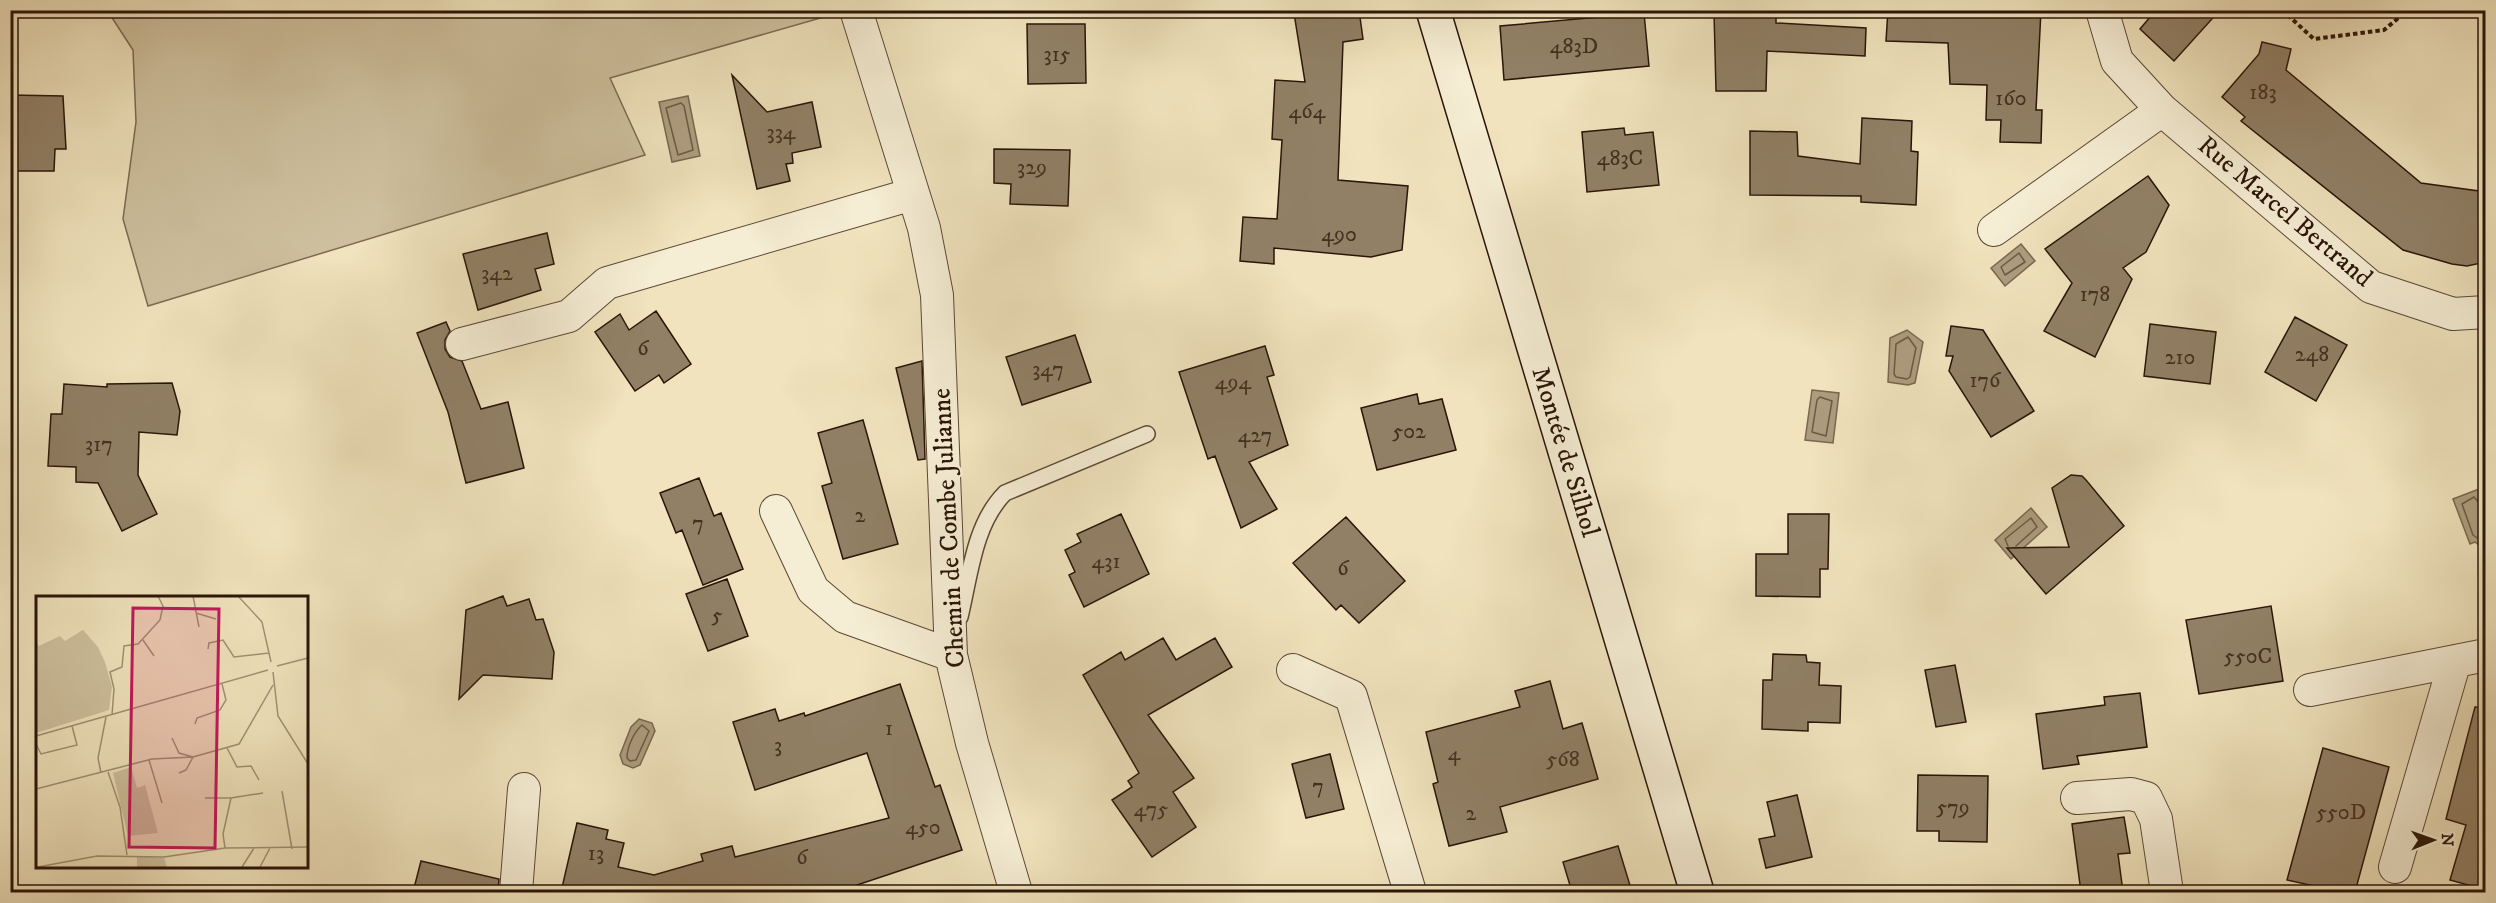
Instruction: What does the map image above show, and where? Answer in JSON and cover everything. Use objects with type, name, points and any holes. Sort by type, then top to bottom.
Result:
[{"type":"main road","name":"Montée de Silhol","points":[[1433,10],[1697,892]]},
{"type":"street","name":"Chemin de Combe Julianne","points":[[856,10],[924,228],[938,295],[951,655],[972,743],[1016,892]]},
{"type":"street","name":"Rue Marcel Bertrand","points":[[2102,10],[2117,61],[2162,110],[2371,287],[2453,314],[2486,312]]},
{"type":"street","points":[[1994,230],[2162,110]]},
{"type":"street","points":[[462,344],[569,316],[607,283],[913,194]]},
{"type":"street","points":[[776,511],[813,590],[845,616],[951,655]]},
{"type":"street","points":[[2310,690],[2486,655]]},
{"type":"street","points":[[2395,867],[2455,661]]},
{"type":"street","points":[[1293,670],[1351,696],[1410,892]]},
{"type":"street","points":[[516,892],[524,789]]},
{"type":"street","points":[[2078,798],[2131,794],[2146,798],[2156,819],[2167,892]]},
{"type":"lane","points":[[951,655],[983,524],[991,507],[1005,493],[1147,434]]},
{"type":"path","points":[[2282,10],[2314,39],[2384,30],[2408,10]]},
{"type":"shaded area","points":[[107,10],[830,10],[831,15],[610,78],[645,155],[148,306],[123,219],[136,122],[133,50]]},
{"type":"water","points":[[688,96],[700,156],[672,162],[659,102]]},
{"type":"water","points":[[2021,244],[2035,261],[2005,286],[1991,268]]},
{"type":"water","points":[[1907,330],[1923,342],[1915,383],[1908,385],[1888,382],[1890,338]]},
{"type":"water","points":[[1812,390],[1839,393],[1833,443],[1805,440]]},
{"type":"water","points":[[2479,489],[2485,506],[2485,550],[2475,542],[2470,544],[2453,499]]},
{"type":"water","points":[[2031,508],[2047,527],[2011,559],[1995,540]]},
{"type":"water","points":[[639,719],[652,723],[655,731],[640,765],[633,768],[623,764],[620,755],[631,727]]},
{"type":"building","points":[[1310,10],[1359,10],[1363,39],[1343,42],[1338,180],[1408,186],[1402,250],[1371,257],[1274,248],[1274,264],[1240,261],[1243,217],[1277,219],[1282,140],[1272,139],[1275,80],[1305,82],[1294,13]]},
{"type":"building","points":[[1888,10],[2041,10],[2036,110],[2042,110],[2041,143],[2000,142],[2001,120],[1986,120],[1987,85],[1950,84],[1948,43],[1886,41]]},
{"type":"building","points":[[2156,10],[2220,10],[2174,61],[2140,29]]},
{"type":"building","points":[[1776,11],[1776,23],[1866,28],[1865,56],[1767,51],[1766,91],[1716,91],[1714,12]]},
{"type":"building","points":[[1644,13],[1649,66],[1504,80],[1500,26]]},
{"type":"building","points":[[1027,24],[1085,24],[1086,83],[1028,84]]},
{"type":"building","points":[[2262,42],[2291,49],[2286,70],[2421,183],[2486,192],[2486,262],[2467,266],[2452,264],[2403,250],[2241,121],[2245,117],[2222,97],[2259,54]]},
{"type":"building","points":[[732,75],[767,112],[812,102],[821,147],[792,153],[793,163],[786,164],[790,181],[757,189]]},
{"type":"building","points":[[10,95],[63,96],[66,149],[55,149],[54,171],[10,171]]},
{"type":"building","points":[[1862,118],[1912,121],[1911,151],[1918,152],[1916,205],[1861,202],[1861,196],[1750,195],[1750,131],[1797,132],[1798,156],[1860,164]]},
{"type":"building","points":[[1624,128],[1625,135],[1653,132],[1659,185],[1587,192],[1582,132]]},
{"type":"building","points":[[994,149],[1070,150],[1068,206],[1010,204],[1011,184],[994,183]]},
{"type":"building","points":[[2148,176],[2169,205],[2146,252],[2123,268],[2132,279],[2095,357],[2044,331],[2072,283],[2045,249]]},
{"type":"building","points":[[547,233],[554,264],[535,269],[541,290],[478,310],[463,254]]},
{"type":"building","points":[[656,311],[691,364],[664,383],[659,375],[635,391],[595,332],[620,314],[629,330]]},
{"type":"building","points":[[2295,317],[2347,345],[2316,401],[2265,372]]},
{"type":"building","points":[[446,322],[450,331],[445,340],[445,349],[450,357],[462,361],[481,409],[508,402],[524,468],[466,483],[448,412],[417,333]]},
{"type":"building","points":[[2150,324],[2216,332],[2210,384],[2144,376]]},
{"type":"building","points":[[1951,326],[1983,330],[2034,411],[1991,437],[1949,371],[1953,356],[1946,356]]},
{"type":"building","points":[[1075,335],[1091,382],[1022,405],[1006,357]]},
{"type":"building","points":[[1265,346],[1274,375],[1267,377],[1288,445],[1249,462],[1277,509],[1241,528],[1215,456],[1208,459],[1179,372]]},
{"type":"building","points":[[922,361],[925,459],[918,460],[896,368]]},
{"type":"building","points":[[172,383],[180,411],[177,435],[139,432],[138,475],[157,514],[122,531],[98,483],[76,482],[76,467],[48,466],[51,414],[62,414],[64,384],[107,387],[107,384]]},
{"type":"building","points":[[1417,394],[1419,404],[1442,399],[1456,450],[1377,470],[1361,408]]},
{"type":"building","points":[[863,420],[898,544],[843,559],[822,486],[832,483],[818,433]]},
{"type":"building","points":[[2071,475],[2082,476],[2124,526],[2046,594],[2007,548],[2069,547],[2052,488]]},
{"type":"building","points":[[699,478],[714,516],[721,513],[743,569],[703,585],[682,530],[676,533],[660,493]]},
{"type":"building","points":[[1121,514],[1149,574],[1084,607],[1069,575],[1075,572],[1065,550],[1081,542],[1077,534]]},
{"type":"building","points":[[1788,514],[1829,514],[1828,569],[1820,569],[1820,597],[1756,596],[1756,554],[1788,554]]},
{"type":"building","points":[[1346,517],[1405,581],[1359,623],[1341,605],[1336,610],[1293,563]]},
{"type":"building","points":[[727,579],[748,636],[708,651],[686,594]]},
{"type":"building","points":[[503,596],[507,606],[529,599],[536,620],[543,619],[554,652],[552,679],[483,675],[459,699],[466,610]]},
{"type":"building","points":[[2271,606],[2283,681],[2199,694],[2186,620]]},
{"type":"building","points":[[1163,638],[1176,660],[1215,638],[1232,667],[1148,715],[1194,778],[1173,792],[1196,827],[1152,857],[1112,800],[1132,787],[1128,781],[1139,773],[1083,675],[1121,652],[1125,660]]},
{"type":"building","points":[[1773,654],[1806,655],[1807,662],[1820,663],[1819,685],[1841,686],[1840,723],[1808,722],[1808,731],[1762,729],[1763,680],[1772,680]]},
{"type":"building","points":[[1955,665],[1966,722],[1936,727],[1925,670]]},
{"type":"building","points":[[1550,681],[1563,729],[1582,723],[1598,779],[1500,807],[1507,832],[1449,846],[1433,784],[1438,782],[1426,732],[1520,707],[1515,691]]},
{"type":"building","points":[[900,684],[935,787],[940,785],[962,850],[857,885],[859,892],[561,892],[577,823],[608,830],[606,839],[624,843],[618,867],[654,875],[703,861],[701,854],[732,846],[735,857],[889,818],[867,753],[755,790],[733,722],[775,709],[779,721],[804,713],[805,716]]},
{"type":"building","points":[[2140,693],[2147,747],[2077,756],[2079,764],[2043,769],[2036,714],[2105,705],[2104,697]]},
{"type":"building","points":[[2475,707],[2486,708],[2486,890],[2450,880],[2466,825],[2446,819]]},
{"type":"building","points":[[2323,748],[2389,767],[2355,892],[2341,892],[2287,880]]},
{"type":"building","points":[[1330,754],[1344,809],[1306,818],[1292,764]]},
{"type":"building","points":[[1918,775],[1988,776],[1987,842],[1939,841],[1939,831],[1917,831]]},
{"type":"building","points":[[1797,795],[1812,857],[1766,868],[1759,839],[1775,836],[1767,802]]},
{"type":"building","points":[[2124,817],[2130,853],[2118,854],[2123,892],[2081,892],[2072,824]]},
{"type":"building","points":[[1618,846],[1632,892],[1572,892],[1563,862]]},
{"type":"building","points":[[421,861],[499,879],[498,892],[413,892]]}]
